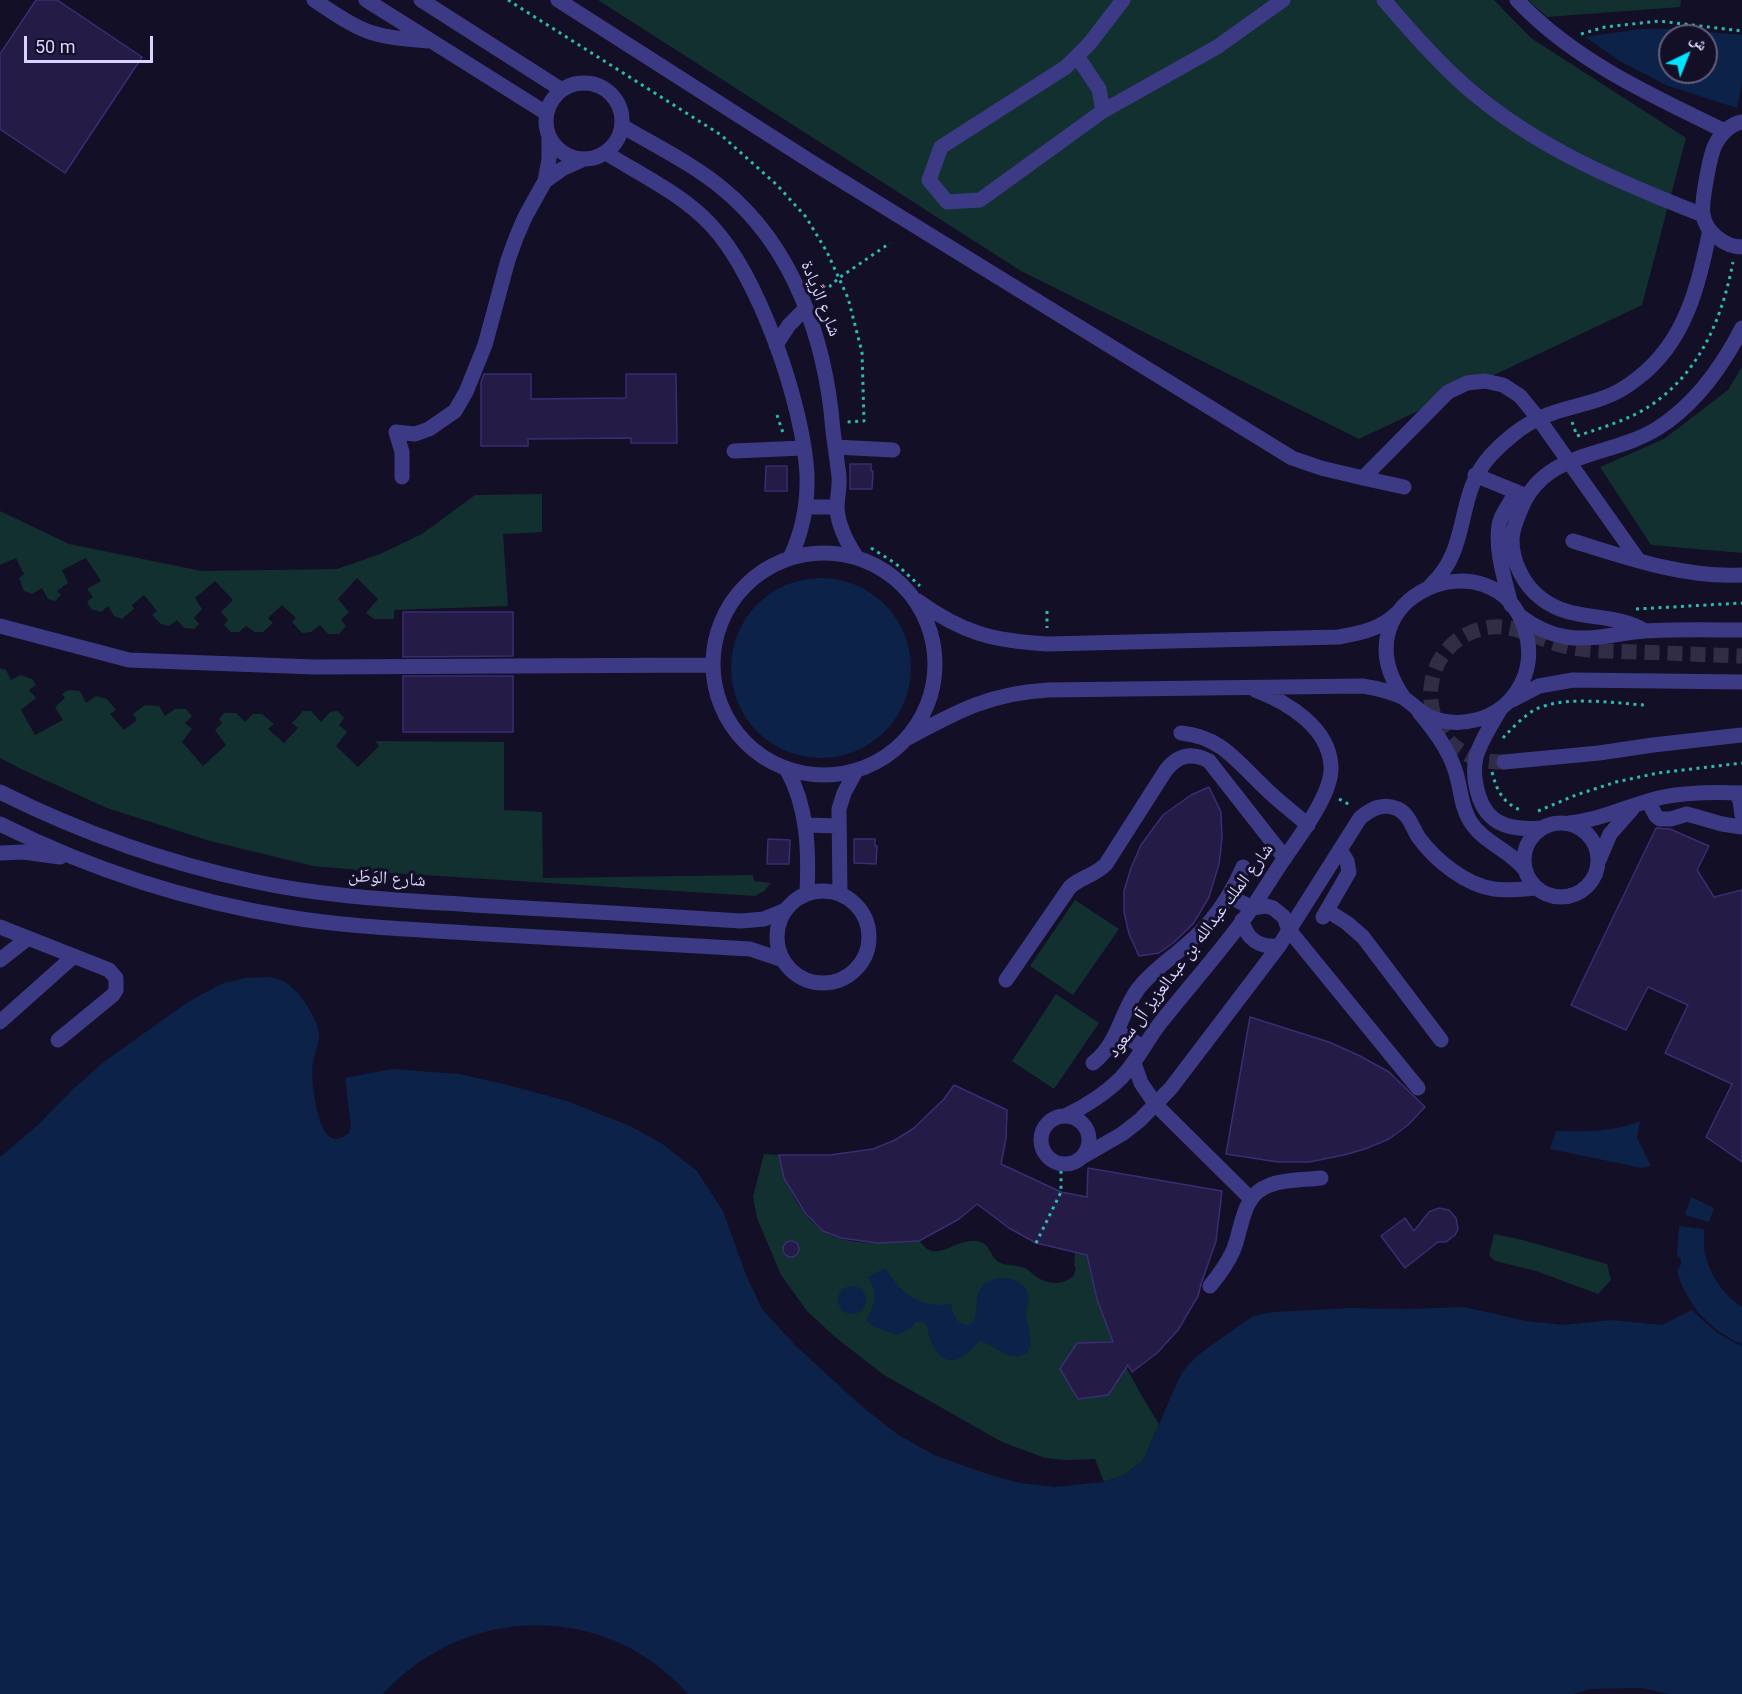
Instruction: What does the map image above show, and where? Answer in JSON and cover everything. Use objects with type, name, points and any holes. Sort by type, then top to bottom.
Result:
[{"type":"street","points":[[314,0],[368,32],[383,36],[432,41]]},
{"type":"street","points":[[366,0],[546,113]]},
{"type":"street","points":[[421,0],[562,90]]},
{"type":"street","points":[[558,0],[813,163],[1292,458],[1321,468],[1404,487]]},
{"type":"street","points":[[1123,0],[1090,43],[1066,67],[941,147],[929,180],[948,202],[980,200],[1103,111],[1217,47],[1283,0]]},
{"type":"street","points":[[1384,0],[1412,34],[1453,76],[1496,111],[1540,141],[1624,184],[1703,215]]},
{"type":"street","points":[[1517,0],[1562,39],[1615,75],[1725,131]]},
{"type":"street","points":[[1077,56],[1099,88],[1103,111]]},
{"type":"street","points":[[402,477],[402,452],[396,432],[407,435],[423,433],[455,411],[475,372],[516,238],[545,181],[549,159],[549,138],[545,122],[552,100],[562,90],[580,83],[599,86],[608,91],[620,107],[622,126],[617,141],[606,153],[562,169],[545,181]]},
{"type":"street","points":[[1742,122],[1725,131],[1715,146],[1704,196],[1703,215],[1710,230],[1721,241],[1742,247]]},
{"type":"street","name":"شارع الرِّيادة","points":[[622,126],[706,176],[738,202],[774,244],[787,267],[806,308],[824,367],[839,476],[837,507],[844,534],[860,551]]},
{"type":"street","points":[[549,138],[562,153],[582,160]]},
{"type":"street","points":[[606,153],[678,197],[711,224],[734,253],[743,269],[776,345],[786,376],[803,448],[807,476],[806,507],[801,532],[790,558]]},
{"type":"street","points":[[912,596],[924,615],[931,635],[935,657],[934,679],[930,700],[921,720],[908,738],[893,752],[856,771],[833,775],[809,774],[786,768],[766,759],[748,745],[733,728],[722,709],[715,688],[714,645],[720,626],[728,607],[740,591],[755,577],[790,558],[860,551],[912,596],[939,615],[974,632],[1012,642],[1047,644],[1339,637],[1370,630],[1392,617],[1409,600],[1440,577],[1454,553],[1475,475],[1492,454],[1538,418],[1606,398],[1629,385],[1650,369],[1672,343],[1688,314],[1699,282],[1710,230]]},
{"type":"street","points":[[776,345],[789,326],[806,308]]},
{"type":"street","points":[[1542,828],[1519,828],[1491,817],[1481,805],[1474,776],[1476,757],[1487,731],[1522,682],[1528,660],[1527,637],[1515,610],[1500,556],[1499,525],[1503,513],[1521,493],[1576,458],[1628,442],[1657,429],[1681,411],[1705,387],[1726,358],[1742,328]]},
{"type":"street","points":[[1363,478],[1448,392],[1467,383],[1485,381],[1503,385],[1521,396],[1538,418],[1576,458],[1639,561]]},
{"type":"street","points":[[835,447],[893,450]]},
{"type":"street","points":[[734,451],[803,448]]},
{"type":"street","points":[[1475,475],[1521,493]]},
{"type":"street","points":[[1521,493],[1512,536],[1512,548],[1522,576],[1534,592],[1549,604],[1568,613],[1619,619],[1645,631]]},
{"type":"street","points":[[806,507],[837,507]]},
{"type":"street","points":[[1573,541],[1639,561],[1717,576],[1742,575]]},
{"type":"street","points":[[1430,586],[1454,581],[1473,583],[1491,589],[1533,625],[1565,637],[1583,638],[1645,631],[1742,630]]},
{"type":"street","points":[[1401,608],[1389,633],[1387,647],[1390,675],[1404,698],[1417,710],[1448,753],[1455,768],[1466,813],[1471,823],[1486,838],[1513,856],[1526,871],[1536,888]]},
{"type":"street","points":[[0,626],[129,660],[314,668],[713,665]]},
{"type":"street","points":[[1417,710],[1441,720],[1467,722],[1491,715],[1539,686],[1573,680],[1742,682]]},
{"type":"street","name":"شارع الملك عبدالله بن عبدالعزيز آل سعود","points":[[908,738],[973,704],[1012,693],[1048,690],[1362,686],[1404,698]]},
{"type":"street","name":"شارع الملك عبدالله بن عبدالعزيز آل سعود","points":[[1065,1116],[1081,1109],[1103,1094],[1134,1063],[1143,1047],[1247,914],[1308,825],[1326,787],[1332,768],[1327,748],[1316,731],[1288,706],[1249,688]]},
{"type":"street","points":[[1181,733],[1201,736],[1222,746],[1268,791],[1308,825]]},
{"type":"street","points":[[1504,762],[1742,735]]},
{"type":"street","points":[[1006,980],[1070,887],[1100,870],[1106,864],[1166,771],[1180,757],[1200,756],[1209,761],[1285,858]]},
{"type":"street","points":[[786,768],[799,794],[806,825],[807,894]]},
{"type":"street","points":[[840,894],[841,801],[856,771]]},
{"type":"street","name":"شارع الوَطَن","points":[[0,792],[67,824],[137,850],[213,872],[293,889],[369,898],[741,921],[764,919],[786,910]]},
{"type":"street","points":[[1526,871],[1524,857],[1528,843],[1542,828],[1550,824],[1569,824],[1599,818],[1642,803],[1689,794],[1739,793],[1742,822],[1711,821],[1694,815],[1681,815],[1665,820],[1660,819],[1642,803]]},
{"type":"street","points":[[1083,1157],[1089,1143],[1086,1127],[1080,1121],[1065,1116],[1051,1121],[1042,1135],[1044,1150],[1054,1161],[1061,1164],[1076,1162],[1122,1134],[1156,1105],[1279,946],[1360,818],[1371,809],[1384,806],[1398,809],[1409,818],[1414,831],[1435,857],[1472,882],[1502,890],[1536,888],[1551,896],[1568,897],[1576,895],[1590,884],[1614,829],[1642,803]]},
{"type":"street","points":[[0,824],[75,858],[129,878],[196,897],[289,917],[366,927],[750,950],[783,960]]},
{"type":"street","points":[[1569,824],[1577,826],[1590,836],[1598,852],[1599,860]]},
{"type":"street","points":[[806,825],[839,826]]},
{"type":"street","points":[[1341,851],[1347,861],[1349,872],[1325,915],[1347,922],[1363,938],[1441,1040]]},
{"type":"street","points":[[0,853],[22,852],[75,858]]},
{"type":"street","points":[[1093,1063],[1107,1050],[1118,1032],[1129,1003],[1148,977],[1197,936],[1229,896],[1243,867]]},
{"type":"street","points":[[829,891],[840,894],[856,905],[867,924],[870,936],[868,948],[857,970],[841,980],[824,984],[811,982],[790,970],[783,960],[778,947],[777,934],[780,921],[795,900],[807,894],[829,891]]},
{"type":"street","points":[[1229,896],[1247,914]]},
{"type":"street","points":[[1247,914],[1266,906],[1273,908],[1284,917],[1289,930],[1418,1088]]},
{"type":"street","points":[[1247,914],[1244,929],[1254,942],[1262,946],[1279,946]]},
{"type":"street","points":[[0,927],[109,970],[116,978],[117,984],[112,994],[58,1040]]},
{"type":"street","points":[[0,960],[28,938]]},
{"type":"street","points":[[0,1022],[74,956]]},
{"type":"street","points":[[1118,1032],[1143,1047]]},
{"type":"street","points":[[1134,1063],[1141,1083],[1156,1105],[1251,1199]]},
{"type":"street","points":[[1210,1286],[1232,1252],[1251,1199],[1269,1185],[1321,1178]]},
{"type":"path","points":[[1562,39],[1605,27],[1659,21],[1742,31]]},
{"type":"path","points":[[806,308],[839,278],[890,243]]},
{"type":"path","points":[[1566,410],[1576,458]]},
{"type":"path","points":[[860,551],[880,553],[895,563],[927,592]]},
{"type":"path","points":[[1631,609],[1742,603]]},
{"type":"path","points":[[1047,612],[1047,630]]},
{"type":"path","points":[[1338,799],[1353,806]]},
{"type":"path","points":[[1036,1243],[1061,1192],[1061,1164]]},
{"type":"green space","points":[[598,0],[1494,0],[1531,38],[1686,138],[1642,305],[1359,439],[1021,271]]},
{"type":"green space","points":[[1528,0],[1681,0],[1680,7],[1547,17]]},
{"type":"green space","points":[[1742,367],[1742,553],[1651,545],[1600,467],[1664,439],[1728,390]]},
{"type":"green space","points":[[542,494],[542,532],[503,534],[508,606],[394,610],[394,619],[374,619],[366,613],[378,599],[357,578],[338,599],[349,612],[341,620],[346,626],[339,634],[328,634],[320,625],[311,632],[302,633],[292,622],[296,618],[282,605],[268,618],[273,623],[263,632],[255,632],[246,626],[239,632],[231,632],[224,625],[228,620],[221,612],[233,600],[215,581],[195,598],[202,609],[194,618],[199,624],[194,629],[184,628],[177,620],[169,626],[161,624],[152,615],[157,611],[144,595],[132,605],[134,609],[122,619],[114,616],[108,606],[101,612],[91,609],[87,602],[93,597],[87,589],[101,581],[86,558],[62,570],[68,583],[57,591],[61,595],[55,601],[48,599],[42,588],[32,594],[24,591],[19,578],[24,574],[16,558],[0,565],[0,511],[69,544],[202,571],[337,569],[380,554],[422,534],[475,495]]},
{"type":"green space","points":[[0,668],[6,670],[11,680],[20,675],[32,679],[36,685],[29,690],[36,698],[21,710],[35,735],[63,720],[55,707],[65,698],[62,694],[68,690],[80,691],[86,703],[96,696],[107,699],[116,710],[110,714],[124,730],[137,720],[133,714],[145,705],[159,706],[165,716],[175,709],[186,709],[192,716],[185,723],[192,729],[182,742],[203,766],[226,745],[215,730],[222,723],[219,719],[224,713],[236,713],[245,722],[253,714],[262,714],[274,724],[268,729],[284,743],[298,728],[292,723],[303,711],[311,711],[321,722],[330,712],[338,711],[344,718],[339,725],[347,732],[336,746],[358,767],[379,746],[375,741],[504,742],[504,810],[542,812],[543,878],[753,875],[754,881],[771,883],[755,896],[392,873],[313,866],[210,841],[107,808],[0,758]]},
{"type":"green space","points":[[1075,900],[1119,929],[1073,995],[1030,966]]},
{"type":"green space","points":[[1056,994],[1099,1023],[1054,1089],[1012,1061]]},
{"type":"green space","points":[[764,1154],[779,1155],[789,1187],[806,1216],[823,1231],[844,1240],[870,1243],[920,1241],[934,1251],[974,1241],[983,1243],[1000,1263],[1029,1270],[1035,1276],[1050,1283],[1060,1283],[1070,1279],[1076,1267],[1074,1267],[1075,1253],[1086,1253],[1098,1300],[1114,1342],[1159,1424],[1143,1461],[1124,1475],[1104,1482],[1095,1459],[1045,1458],[1002,1442],[884,1375],[835,1337],[807,1311],[781,1275],[757,1218],[753,1197]]},
{"type":"green space","points":[[1494,1234],[1607,1264],[1611,1280],[1598,1294],[1536,1271],[1495,1261],[1489,1255]]},
{"type":"water","points":[[1641,29],[1658,29],[1658,81],[1623,63],[1585,37]]},
{"type":"water","points":[[1718,33],[1742,35],[1742,82],[1737,108],[1664,84],[1718,84]]},
{"type":"water","points":[[821,578],[839,579],[856,585],[885,604],[904,633],[910,650],[910,686],[904,703],[885,732],[856,751],[839,757],[821,758],[803,757],[786,751],[757,732],[738,703],[732,686],[731,668],[732,650],[738,633],[757,604],[786,585],[803,579]]},
{"type":"water","points":[[269,977],[283,981],[294,989],[310,1011],[317,1026],[319,1037],[312,1071],[314,1092],[322,1126],[332,1138],[345,1136],[351,1127],[345,1078],[392,1069],[459,1074],[508,1085],[567,1101],[630,1126],[661,1143],[697,1171],[723,1211],[746,1275],[762,1309],[795,1345],[859,1404],[897,1434],[936,1456],[1020,1483],[1055,1487],[1104,1482],[1124,1475],[1143,1461],[1179,1378],[1187,1366],[1202,1352],[1253,1316],[1274,1312],[1349,1308],[1464,1307],[1526,1321],[1564,1325],[1611,1320],[1662,1325],[1692,1310],[1715,1331],[1742,1346],[1742,1694],[1670,1694],[1641,1688],[1590,1689],[1573,1694],[688,1694],[655,1664],[617,1642],[577,1629],[536,1625],[494,1630],[454,1643],[416,1664],[383,1694],[0,1694],[0,1157],[37,1126],[72,1090],[105,1061],[188,1002],[221,984],[245,978]]},
{"type":"water","points":[[1640,1121],[1637,1138],[1651,1166],[1642,1168],[1550,1149],[1556,1131],[1609,1129]]},
{"type":"water","points":[[1691,1197],[1714,1208],[1709,1222],[1685,1215]]},
{"type":"water","points":[[1679,1226],[1704,1229],[1704,1250],[1714,1277],[1729,1297],[1742,1307],[1742,1344],[1710,1324],[1701,1315],[1681,1284],[1677,1272],[1681,1264],[1681,1258],[1677,1256]]},
{"type":"water","points":[[885,1268],[898,1286],[912,1298],[930,1304],[951,1304],[956,1319],[966,1325],[970,1325],[974,1320],[978,1293],[985,1283],[998,1278],[1018,1282],[1024,1286],[1029,1299],[1026,1313],[1031,1339],[1029,1350],[1025,1354],[1012,1356],[980,1341],[962,1357],[948,1360],[942,1357],[933,1346],[927,1326],[922,1321],[916,1322],[908,1330],[897,1335],[875,1327],[866,1321],[872,1310],[874,1299],[873,1288],[868,1277]]},
{"type":"water","points":[[852,1286],[862,1290],[866,1300],[862,1310],[852,1314],[842,1310],[838,1300],[842,1290]]},
{"type":"building","points":[[36,0],[57,0],[142,57],[65,173],[0,129],[0,54]]},
{"type":"building","points":[[484,374],[531,374],[531,399],[626,398],[626,374],[676,374],[677,443],[631,443],[631,438],[528,439],[528,446],[481,446],[481,382]]},
{"type":"building","points":[[850,464],[871,464],[872,489],[850,489]]},
{"type":"building","points":[[766,466],[787,466],[787,491],[765,491]]},
{"type":"building","points":[[403,612],[513,612],[513,656],[403,657]]},
{"type":"building","points":[[403,676],[513,676],[513,732],[403,732]]},
{"type":"building","points":[[1209,787],[1221,812],[1222,839],[1219,864],[1209,897],[1193,924],[1173,943],[1159,953],[1139,956],[1129,934],[1124,912],[1124,891],[1131,868],[1141,845],[1163,815],[1191,795]]},
{"type":"building","points":[[1656,828],[1670,829],[1709,846],[1697,870],[1714,897],[1742,890],[1742,1162],[1706,1137],[1732,1084],[1665,1053],[1688,1005],[1648,987],[1626,1030],[1571,1005]]},
{"type":"building","points":[[768,839],[790,840],[789,864],[767,864]]},
{"type":"building","points":[[854,839],[875,839],[876,864],[854,863]]},
{"type":"building","points":[[1250,1017],[1329,1042],[1360,1056],[1389,1072],[1425,1107],[1408,1125],[1389,1139],[1344,1155],[1309,1162],[1278,1162],[1226,1154]]},
{"type":"building","points":[[954,1085],[1007,1110],[1006,1139],[1001,1164],[1061,1192],[1087,1197],[1088,1168],[1222,1191],[1216,1241],[1198,1296],[1178,1330],[1157,1353],[1132,1372],[1128,1365],[1108,1395],[1078,1399],[1060,1369],[1077,1343],[1113,1342],[1097,1299],[1087,1255],[1036,1243],[1009,1228],[977,1204],[959,1219],[919,1241],[877,1243],[841,1238],[823,1231],[805,1213],[784,1178],[779,1155],[830,1155],[873,1149],[895,1140],[914,1128],[944,1099]]},
{"type":"building","points":[[1439,1208],[1449,1210],[1456,1218],[1458,1229],[1455,1235],[1446,1242],[1438,1242],[1405,1268],[1381,1236],[1405,1218],[1414,1231],[1429,1212]]},
{"type":"building","points":[[791,1241],[797,1243],[799,1249],[797,1255],[791,1257],[785,1255],[783,1249],[785,1243]]},
{"type":"tunnel","points":[[1504,762],[1472,757],[1453,745],[1440,728],[1432,710],[1431,690],[1435,670],[1445,653],[1460,638],[1481,629],[1501,627],[1531,634],[1560,645],[1588,650],[1742,656]]}]
